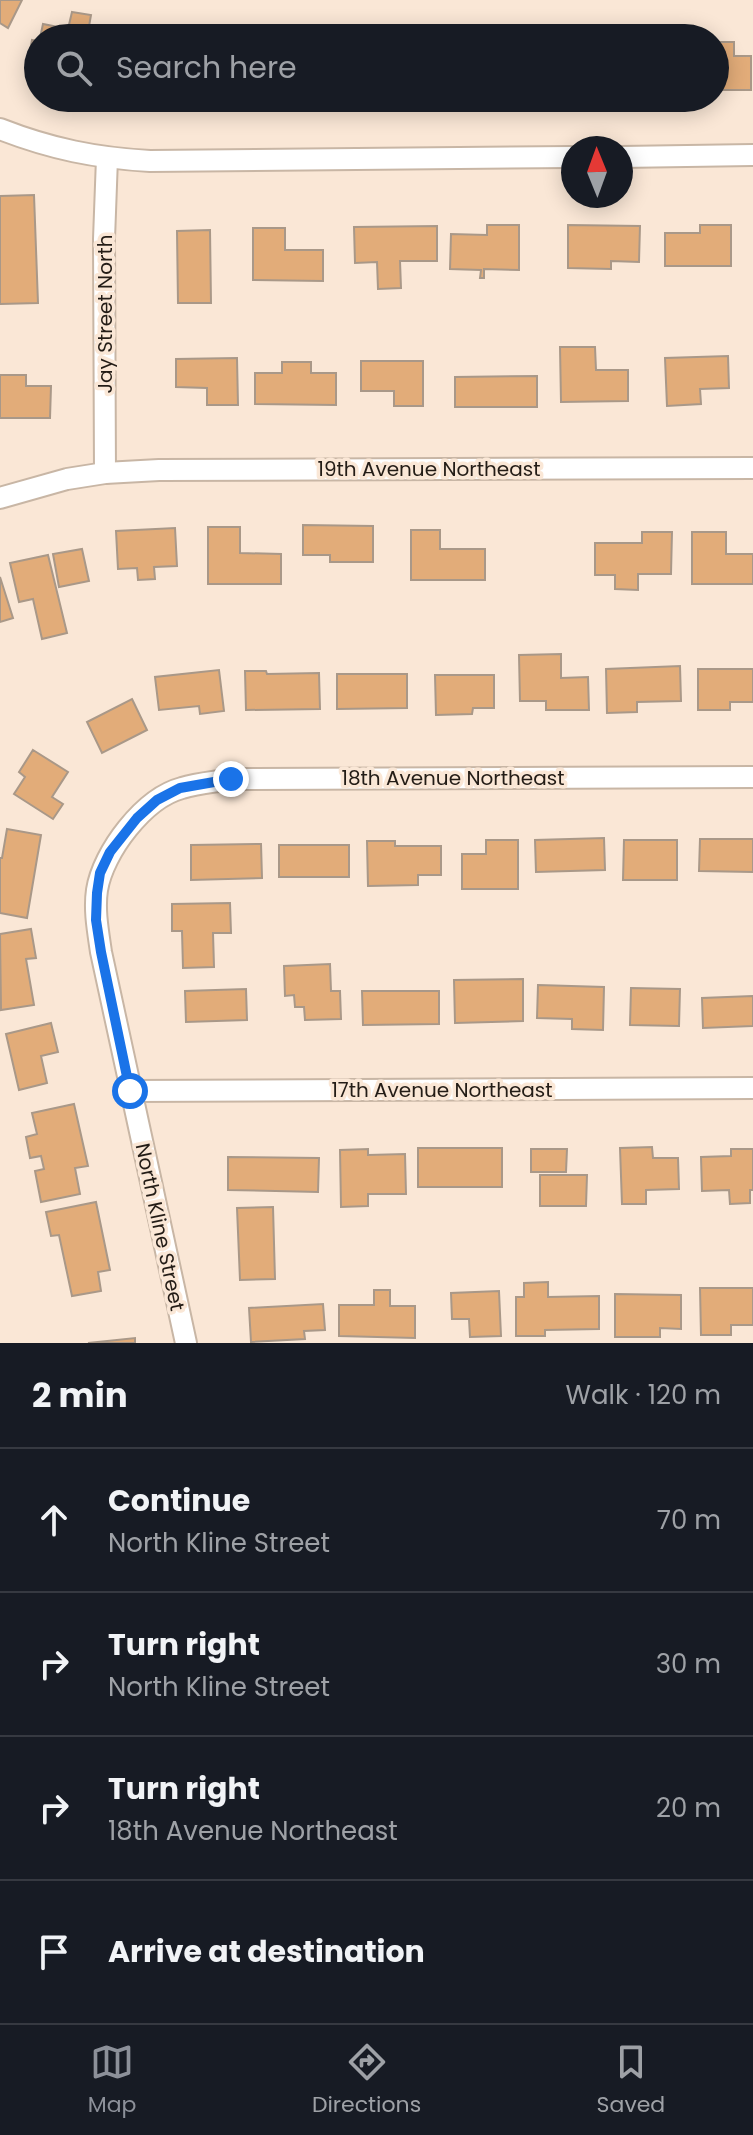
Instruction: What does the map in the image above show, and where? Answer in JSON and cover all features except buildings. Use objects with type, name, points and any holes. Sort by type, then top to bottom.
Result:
[{"type":"street","points":[[0,129],[65,150],[107,158],[150,161],[561,157]]},
{"type":"street","points":[[633,157],[753,155]]},
{"type":"street","name":"Jay Street North","points":[[105,473],[104,239],[107,158]]},
{"type":"street","name":"19th Avenue Northeast","points":[[105,473],[159,470],[753,468]]},
{"type":"street","points":[[0,498],[67,479],[105,473]]},
{"type":"street","name":"18th Avenue Northeast","points":[[157,800],[180,788],[231,779],[753,777]]},
{"type":"street","name":"North Kline Street","points":[[157,800],[137,818],[110,852],[100,873],[96,920],[186,1343]]},
{"type":"street","name":"17th Avenue Northeast","points":[[130,1091],[753,1088]]},
{"type":"route","points":[[130,1091],[96,920],[100,873],[110,852],[137,818],[157,800],[180,788],[231,779]]}]
